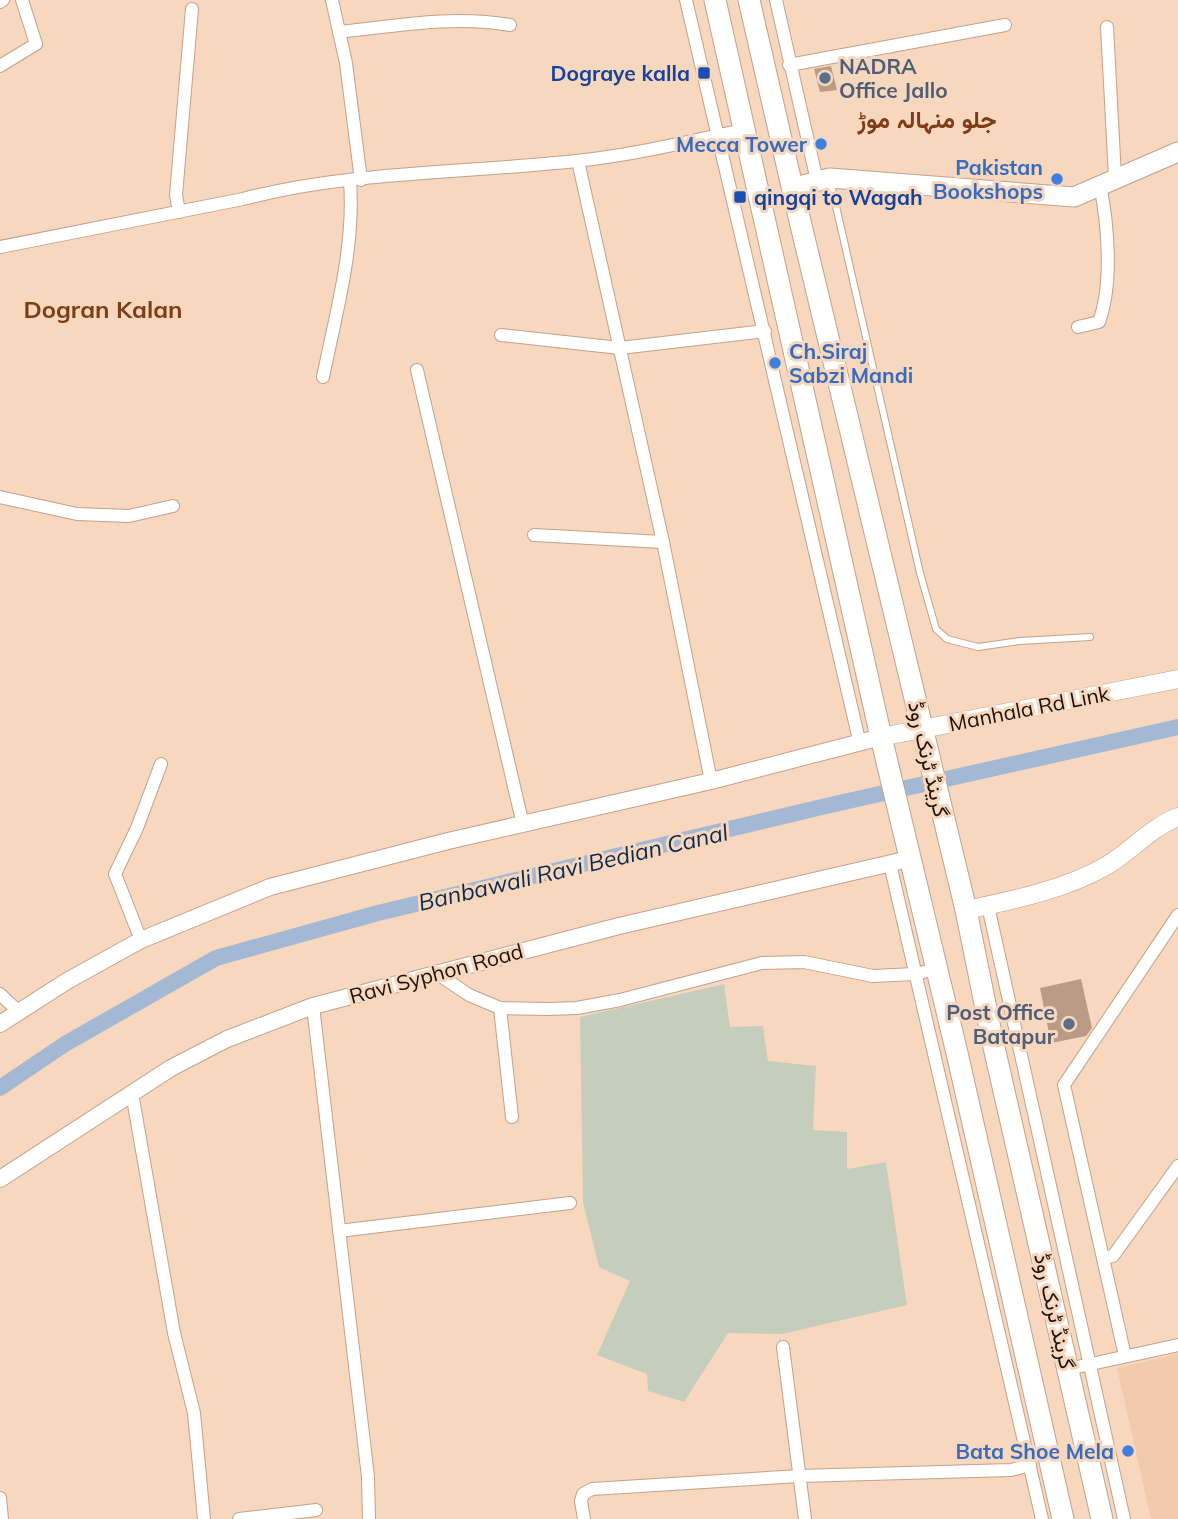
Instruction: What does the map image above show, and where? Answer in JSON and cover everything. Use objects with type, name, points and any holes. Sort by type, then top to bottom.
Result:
[{"type":"highway","name":"گرینڈ ٹرنک روڈ","points":[[715,0],[882,741],[902,857],[936,969],[957,1053],[1063,1519]]},
{"type":"highway","name":"گرینڈ ٹرنک روڈ","points":[[749,0],[966,910],[993,1043],[1078,1366],[1102,1519]]},
{"type":"highway","points":[[957,1053],[993,1043]]},
{"type":"main road","points":[[792,188],[823,180],[1074,197],[1178,152]]},
{"type":"main road","name":"Manhala Rd Link","points":[[882,741],[924,736],[1178,679]]},
{"type":"main road","points":[[966,910],[1058,887],[1090,874],[1125,853],[1149,833],[1178,817]]},
{"type":"street","points":[[0,66],[36,44],[22,0]]},
{"type":"street","points":[[323,377],[344,273],[351,198],[356,181],[346,63],[332,0]]},
{"type":"street","points":[[686,0],[860,744]]},
{"type":"street","points":[[776,0],[789,65],[823,180]]},
{"type":"street","points":[[179,212],[176,195],[192,9]]},
{"type":"street","points":[[339,32],[450,20],[510,25]]},
{"type":"street","points":[[789,65],[1005,25]]},
{"type":"street","points":[[1078,327],[1099,322],[1104,308],[1107,27]]},
{"type":"street","points":[[0,247],[277,191],[356,181],[578,161],[743,130]]},
{"type":"street","points":[[578,161],[663,542],[711,782]]},
{"type":"street","points":[[501,335],[620,348],[765,331]]},
{"type":"street","points":[[417,370],[523,825]]},
{"type":"street","points":[[0,498],[77,514],[130,516],[173,506]]},
{"type":"street","points":[[534,535],[663,542]]},
{"type":"street","points":[[0,1024],[78,974],[141,940],[270,887],[448,841],[882,741]]},
{"type":"street","points":[[141,940],[115,874],[161,764]]},
{"type":"street","points":[[902,857],[915,974],[1042,1519]]},
{"type":"street","name":"Ravi Syphon Road","points":[[0,1179],[171,1068],[227,1039],[313,1006],[435,972],[902,857]]},
{"type":"street","points":[[988,905],[1078,1366],[1124,1519]]},
{"type":"street","points":[[1125,1356],[1065,1085],[1178,915]]},
{"type":"street","points":[[435,972],[469,995],[500,1008],[577,1007],[632,997],[762,963],[804,962],[873,976],[915,974],[936,969]]},
{"type":"street","points":[[0,994],[19,1012]]},
{"type":"street","points":[[313,1006],[368,1477],[369,1519]]},
{"type":"street","points":[[500,1008],[512,1117]]},
{"type":"street","points":[[132,1093],[174,1333],[194,1413],[204,1519]]},
{"type":"street","points":[[1103,1258],[1113,1256],[1178,1166]]},
{"type":"street","points":[[339,1231],[570,1203]]},
{"type":"street","points":[[1078,1366],[1178,1345]]},
{"type":"street","points":[[783,1347],[805,1519]]},
{"type":"street","points":[[584,1519],[581,1502],[583,1494],[592,1489],[799,1476],[1011,1470],[1030,1465]]},
{"type":"street","points":[[0,1498],[2,1519]]},
{"type":"street","points":[[239,1519],[316,1510]]},
{"type":"lane","points":[[823,180],[936,629],[947,639],[978,647],[1020,641],[1090,637]]},
{"type":"shaded area","points":[[1178,1354],[1178,1519],[1151,1519],[1117,1368]]},
{"type":"green space","points":[[724,984],[730,1027],[763,1026],[768,1061],[816,1066],[813,1130],[847,1132],[847,1169],[886,1162],[907,1305],[782,1334],[728,1333],[684,1402],[648,1391],[647,1374],[597,1355],[630,1281],[599,1267],[583,1202],[580,1017]]},
{"type":"building","name":"NADRA Office Jallo","points":[[831,66],[837,90],[820,92],[814,69]]},
{"type":"building","points":[[1081,979],[1092,1028],[1086,1036],[1051,1043],[1040,988]]},
{"type":"waterway","name":"Banbawali Ravi Bedian Canal","points":[[0,1088],[65,1044],[216,958],[378,913],[826,806],[1178,727]]},
{"type":"place","name":"Dograye kalla","points":[[704,73]]},
{"type":"place","name":"NADRA Office Jallo","points":[[825,78]]},
{"type":"place","name":"Mecca Tower","points":[[821,144]]},
{"type":"place","name":"Pakistan Bookshops","points":[[1057,179]]},
{"type":"place","name":"qingqi to Wagah","points":[[740,197]]},
{"type":"place","name":"Ch.Siraj Sabzi Mandi","points":[[775,363]]},
{"type":"place","name":"Post Office Batapur","points":[[1069,1024]]},
{"type":"place","name":"Bata Shoe Mela","points":[[1128,1451]]},
{"type":"district","name":"جلو منہالہ موڑ","points":[[927,119]]},
{"type":"district","name":"Dogran Kalan","points":[[103,309]]}]
